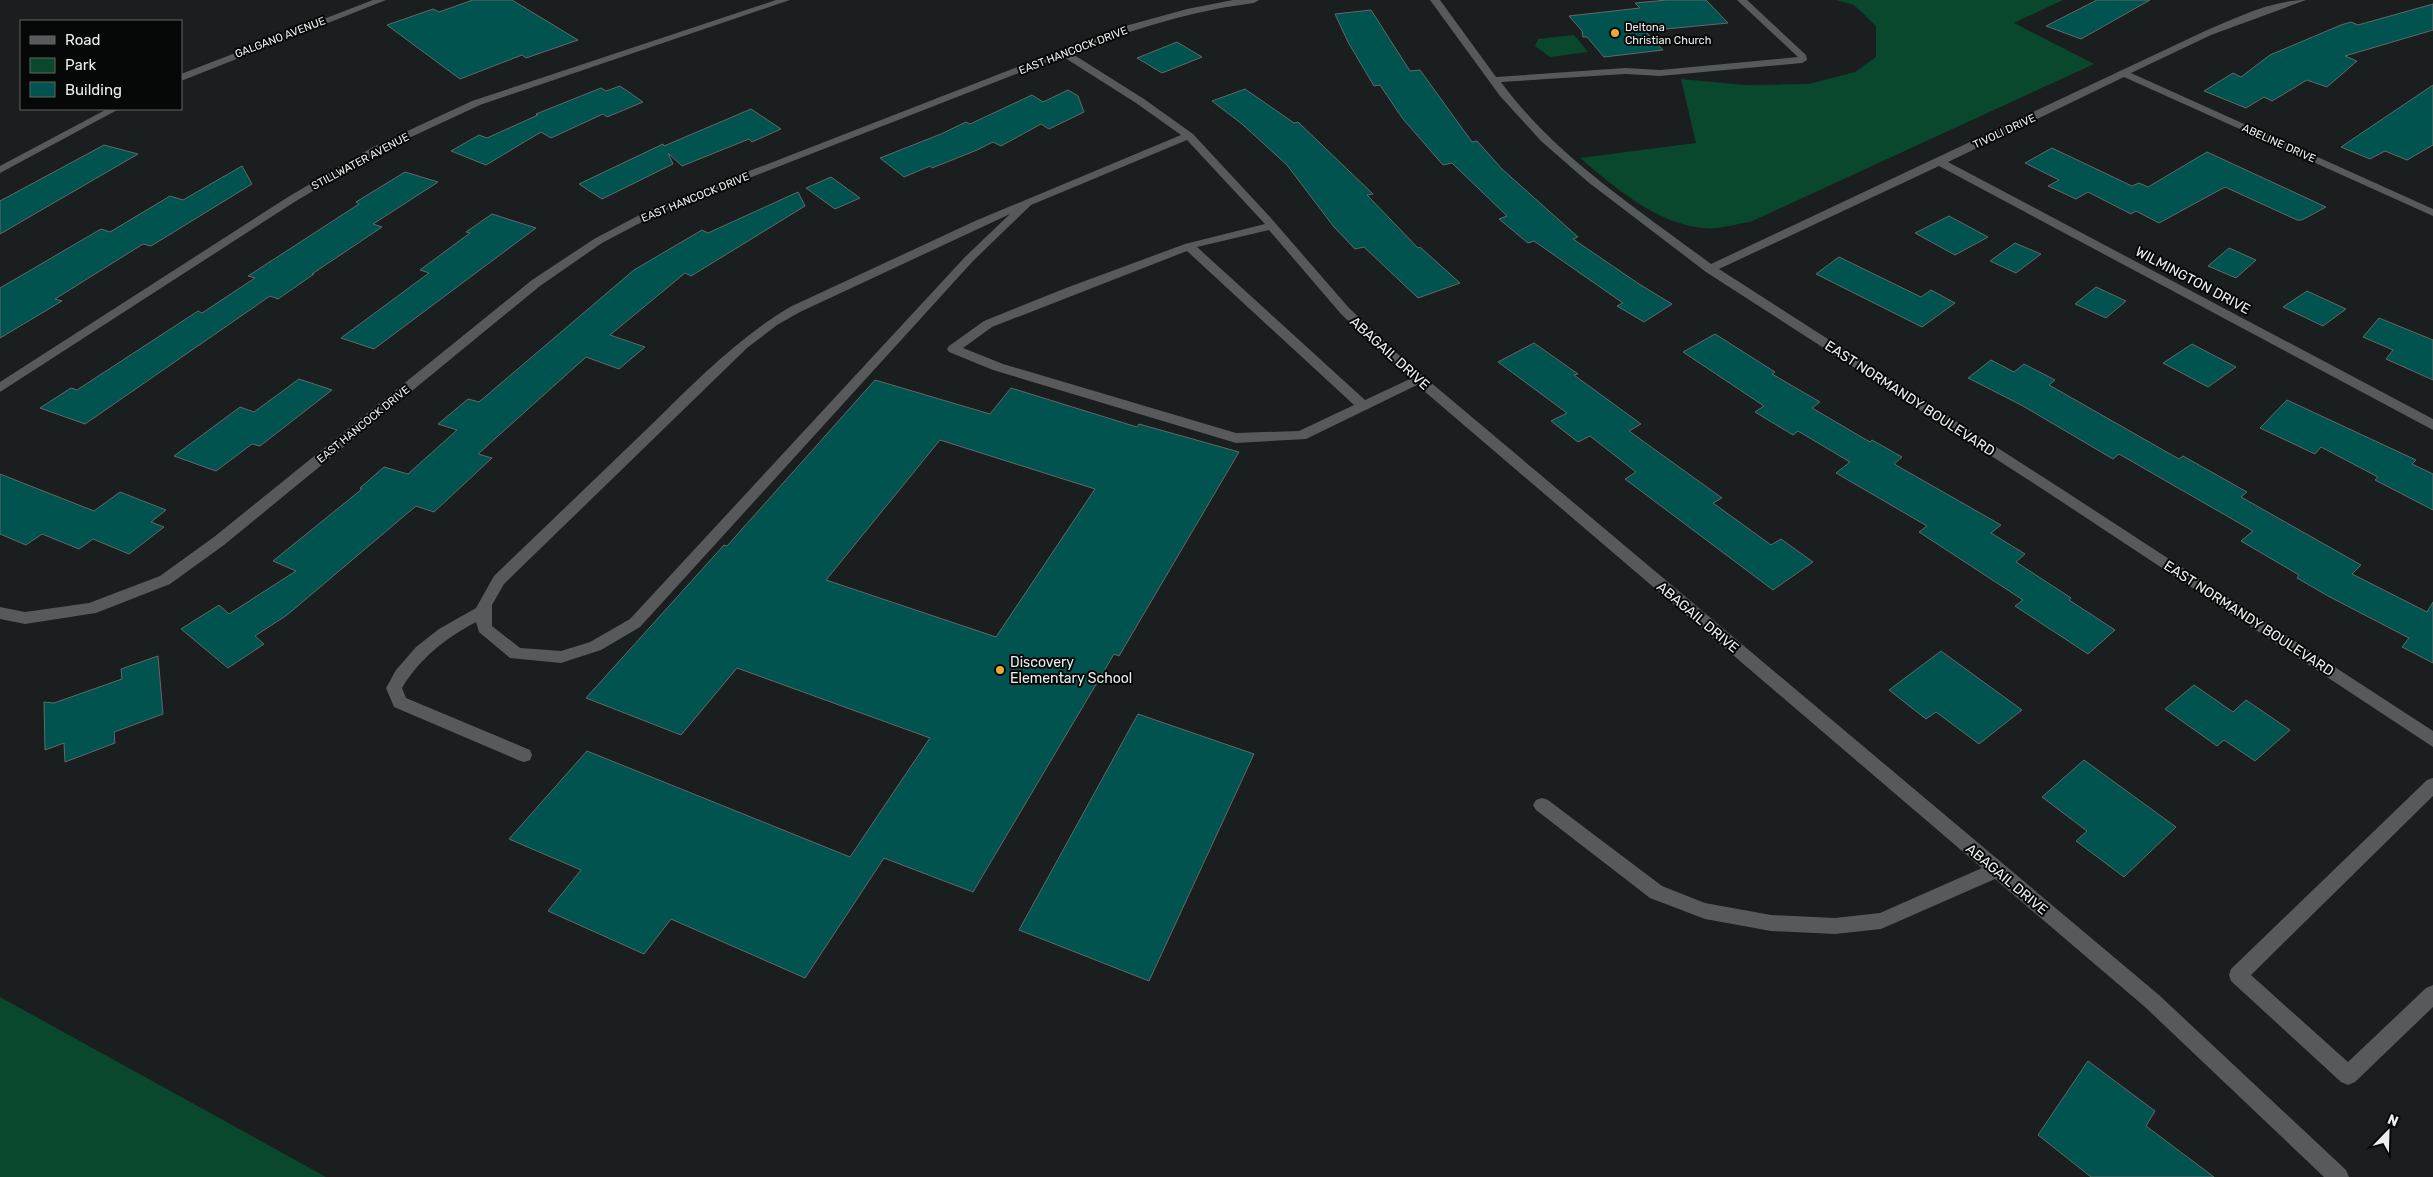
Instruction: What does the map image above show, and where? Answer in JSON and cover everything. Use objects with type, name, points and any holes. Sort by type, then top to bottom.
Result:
[{"type":"street","name":"GALGANO AVENUE","points":[[182,78],[234,54],[381,0]]},
{"type":"street","name":"STILLWATER AVENUE","points":[[0,388],[292,199],[377,150],[476,103],[785,0]]},
{"type":"street","name":"EAST HANCOCK DRIVE","points":[[0,613],[25,618],[90,609],[165,580],[219,541],[536,283],[598,241],[653,212],[1121,30],[1168,15],[1225,3],[1254,0]]},
{"type":"street","name":"EAST NORMANDY BOULEVARD","points":[[1435,0],[1493,80],[1533,126],[1592,180],[1710,269],[2060,494],[2433,740]]},
{"type":"street","points":[[1493,80],[1625,71],[1660,73],[1802,60],[1803,57],[1742,0]]},
{"type":"street","name":"TIVOLI DRIVE","points":[[1710,269],[2125,74],[2204,34],[2264,10],[2301,0]]},
{"type":"street","name":"ABAGAIL DRIVE","points":[[1064,53],[1140,101],[1189,136],[1272,226],[1345,311],[1418,380],[2152,1001],[2339,1177]]},
{"type":"street","name":"ABELINE DRIVE","points":[[2125,74],[2433,213]]},
{"type":"street","points":[[0,170],[112,110]]},
{"type":"street","points":[[1026,205],[969,259],[635,622],[595,646],[562,657],[516,654],[484,628],[484,605],[499,580],[685,399],[743,345],[774,322],[796,309],[906,260],[979,223],[1189,136]]},
{"type":"street","name":"WILMINGTON DRIVE","points":[[1939,162],[2433,425]]},
{"type":"street","points":[[1272,226],[1189,246],[988,324],[954,349],[998,367],[1236,438],[1301,436],[1418,380]]},
{"type":"street","points":[[1189,246],[1363,406]]},
{"type":"street","points":[[484,611],[454,625],[433,640],[404,668],[394,688],[400,702],[524,755]]},
{"type":"street","points":[[2433,785],[2238,975],[2348,1075],[2433,994]]},
{"type":"street","points":[[1542,805],[1656,892],[1705,911],[1771,923],[1835,926],[1881,921],[1996,870]]},
{"type":"green space","points":[[1836,0],[2063,0],[2014,23],[2094,64],[1750,222],[1715,228],[1703,228],[1685,225],[1669,219],[1652,212],[1622,192],[1580,158],[1696,143],[1681,79],[1745,85],[1809,84],[1855,72],[1876,57],[1876,26],[1854,5]]},
{"type":"green space","points":[[1574,35],[1588,52],[1550,57],[1535,46],[1538,39]]},
{"type":"green space","points":[[0,997],[326,1177],[0,1177]]},
{"type":"building","points":[[473,0],[512,0],[578,40],[526,58],[522,55],[460,79],[387,25],[433,9],[439,12]]},
{"type":"building","points":[[1667,0],[1706,0],[1728,23],[1645,31],[1663,50],[1604,57],[1587,37],[1583,37],[1582,31],[1569,16],[1640,8],[1635,3]]},
{"type":"building","points":[[2097,0],[2150,0],[2081,39],[2046,26]]},
{"type":"building","points":[[2433,4],[2433,30],[2345,56],[2357,61],[2327,87],[2307,80],[2272,101],[2264,97],[2246,108],[2204,91],[2233,73],[2241,77],[2270,55],[2341,25],[2351,22],[2358,25]]},
{"type":"building","points":[[1371,10],[1410,71],[1420,70],[1472,142],[1477,141],[1502,169],[1578,237],[1573,239],[1672,304],[1644,322],[1617,306],[1623,303],[1534,241],[1528,243],[1499,219],[1507,216],[1452,163],[1443,165],[1403,119],[1380,85],[1374,86],[1348,42],[1335,14]]},
{"type":"building","points":[[1177,42],[1202,57],[1162,73],[1137,58]]},
{"type":"building","points":[[2433,85],[2433,145],[2407,160],[2385,151],[2370,159],[2341,147]]},
{"type":"building","points":[[620,86],[643,102],[607,117],[603,114],[551,138],[541,132],[486,165],[451,151],[479,135],[487,138],[538,115],[536,114],[601,88],[606,91]]},
{"type":"building","points":[[1245,89],[1294,123],[1298,122],[1373,194],[1367,195],[1418,248],[1420,247],[1460,283],[1418,298],[1364,247],[1355,249],[1334,227],[1287,165],[1242,124],[1212,101]]},
{"type":"building","points":[[1068,90],[1078,96],[1084,112],[1049,129],[1041,124],[1001,146],[993,142],[932,168],[930,166],[904,177],[880,158],[966,122],[970,124],[1032,95],[1043,102]]},
{"type":"building","points":[[751,109],[781,129],[752,142],[749,139],[682,166],[668,153],[673,164],[602,199],[579,184],[663,144],[664,146]]},
{"type":"building","points":[[104,145],[138,154],[0,234],[0,201]]},
{"type":"building","points":[[2052,148],[2132,186],[2139,183],[2148,187],[2207,152],[2326,207],[2302,220],[2297,220],[2225,187],[2159,223],[2136,211],[2131,214],[2088,192],[2076,199],[2048,186],[2059,180],[2025,163]]},
{"type":"building","points":[[242,166],[252,184],[151,246],[143,244],[55,299],[62,301],[0,338],[0,288],[101,229],[110,232],[170,196],[183,200]]},
{"type":"building","points":[[405,172],[438,182],[373,224],[382,227],[278,299],[270,296],[85,424],[40,408],[71,388],[77,390],[198,311],[202,313],[255,278],[248,276],[359,204],[356,202]]},
{"type":"building","points":[[831,177],[860,198],[835,209],[806,188]]},
{"type":"building","points":[[798,192],[805,206],[691,276],[685,273],[610,335],[645,347],[619,369],[586,357],[478,454],[492,458],[434,512],[416,506],[287,615],[255,636],[264,644],[228,668],[181,629],[219,605],[229,614],[296,571],[273,561],[362,489],[360,488],[384,467],[408,474],[457,430],[438,424],[468,399],[479,402],[634,270],[702,230],[708,233]]},
{"type":"building","points":[[492,214],[536,228],[374,349],[341,338],[429,273],[420,270],[470,233],[466,232]]},
{"type":"building","points":[[1949,216],[1988,237],[1955,255],[1915,233]]},
{"type":"building","points":[[2015,243],[2041,254],[2016,273],[1990,261]]},
{"type":"building","points":[[2229,248],[2256,260],[2236,278],[2208,266]]},
{"type":"building","points":[[1839,257],[1921,297],[1931,290],[1955,303],[1922,327],[1816,274]]},
{"type":"building","points":[[2096,287],[2126,301],[2106,318],[2075,304]]},
{"type":"building","points":[[2307,291],[2346,309],[2323,326],[2283,307]]},
{"type":"building","points":[[2379,318],[2433,340],[2433,380],[2386,359],[2393,350],[2363,337]]},
{"type":"building","points":[[1715,334],[1775,372],[1772,374],[1820,402],[1812,408],[1870,442],[1872,440],[1902,457],[1894,464],[2001,525],[1991,533],[2025,554],[2016,562],[2115,630],[2088,654],[2015,606],[2023,600],[1919,532],[1927,526],[1836,473],[1850,462],[1798,431],[1793,435],[1755,412],[1764,406],[1683,352]]},
{"type":"building","points":[[1534,343],[1578,374],[1574,375],[1641,424],[1629,431],[1722,498],[1713,503],[1771,545],[1781,539],[1813,562],[1773,590],[1625,479],[1636,472],[1590,436],[1578,442],[1551,421],[1567,413],[1498,362]]},
{"type":"building","points":[[2192,344],[2236,367],[2208,387],[2163,363]]},
{"type":"building","points":[[1991,360],[2014,372],[2024,364],[2055,380],[2049,385],[2179,459],[2183,456],[2247,492],[2241,497],[2361,565],[2352,574],[2427,612],[2433,602],[2433,663],[2402,647],[2409,638],[2328,596],[2297,578],[2299,575],[2241,541],[2253,531],[2119,454],[2113,459],[2023,406],[1968,378]]},
{"type":"building","points":[[299,379],[332,390],[260,446],[252,444],[216,471],[174,456],[240,407],[254,412]]},
{"type":"building","points":[[875,380],[990,414],[1011,388],[1137,427],[1139,424],[1239,452],[1119,656],[1114,654],[973,892],[884,858],[805,978],[671,919],[644,954],[548,911],[581,870],[509,839],[587,751],[850,857],[930,738],[737,668],[681,735],[586,698],[724,545],[727,546]],"holes":[[[940,440],[1095,489],[996,637],[826,580]]]},
{"type":"building","points":[[2287,400],[2416,460],[2412,464],[2433,474],[2433,510],[2375,480],[2378,477],[2321,447],[2315,454],[2260,428]]},
{"type":"building","points":[[0,474],[94,511],[120,492],[166,510],[151,522],[164,527],[129,554],[93,539],[79,549],[42,534],[26,545],[0,534]]},
{"type":"building","points":[[1941,651],[2022,710],[1979,744],[1936,712],[1926,719],[1889,690]]},
{"type":"building","points":[[158,656],[163,714],[114,732],[115,743],[65,762],[64,743],[45,750],[44,702],[54,703],[122,679],[121,669]]},
{"type":"building","points":[[2194,685],[2233,712],[2246,700],[2290,730],[2255,761],[2224,740],[2217,746],[2165,709]]},
{"type":"building","points":[[1138,714],[1254,754],[1149,981],[1019,930]]},
{"type":"building","points":[[2084,760],[2176,827],[2124,877],[2076,841],[2087,831],[2042,797]]},
{"type":"building","points":[[2088,1061],[2155,1111],[2146,1126],[2214,1177],[2091,1177],[2038,1135]]},
{"type":"place","name":"Deltona Christian Church","points":[[1615,33]]},
{"type":"place","name":"Discovery Elementary School","points":[[1000,670]]}]
